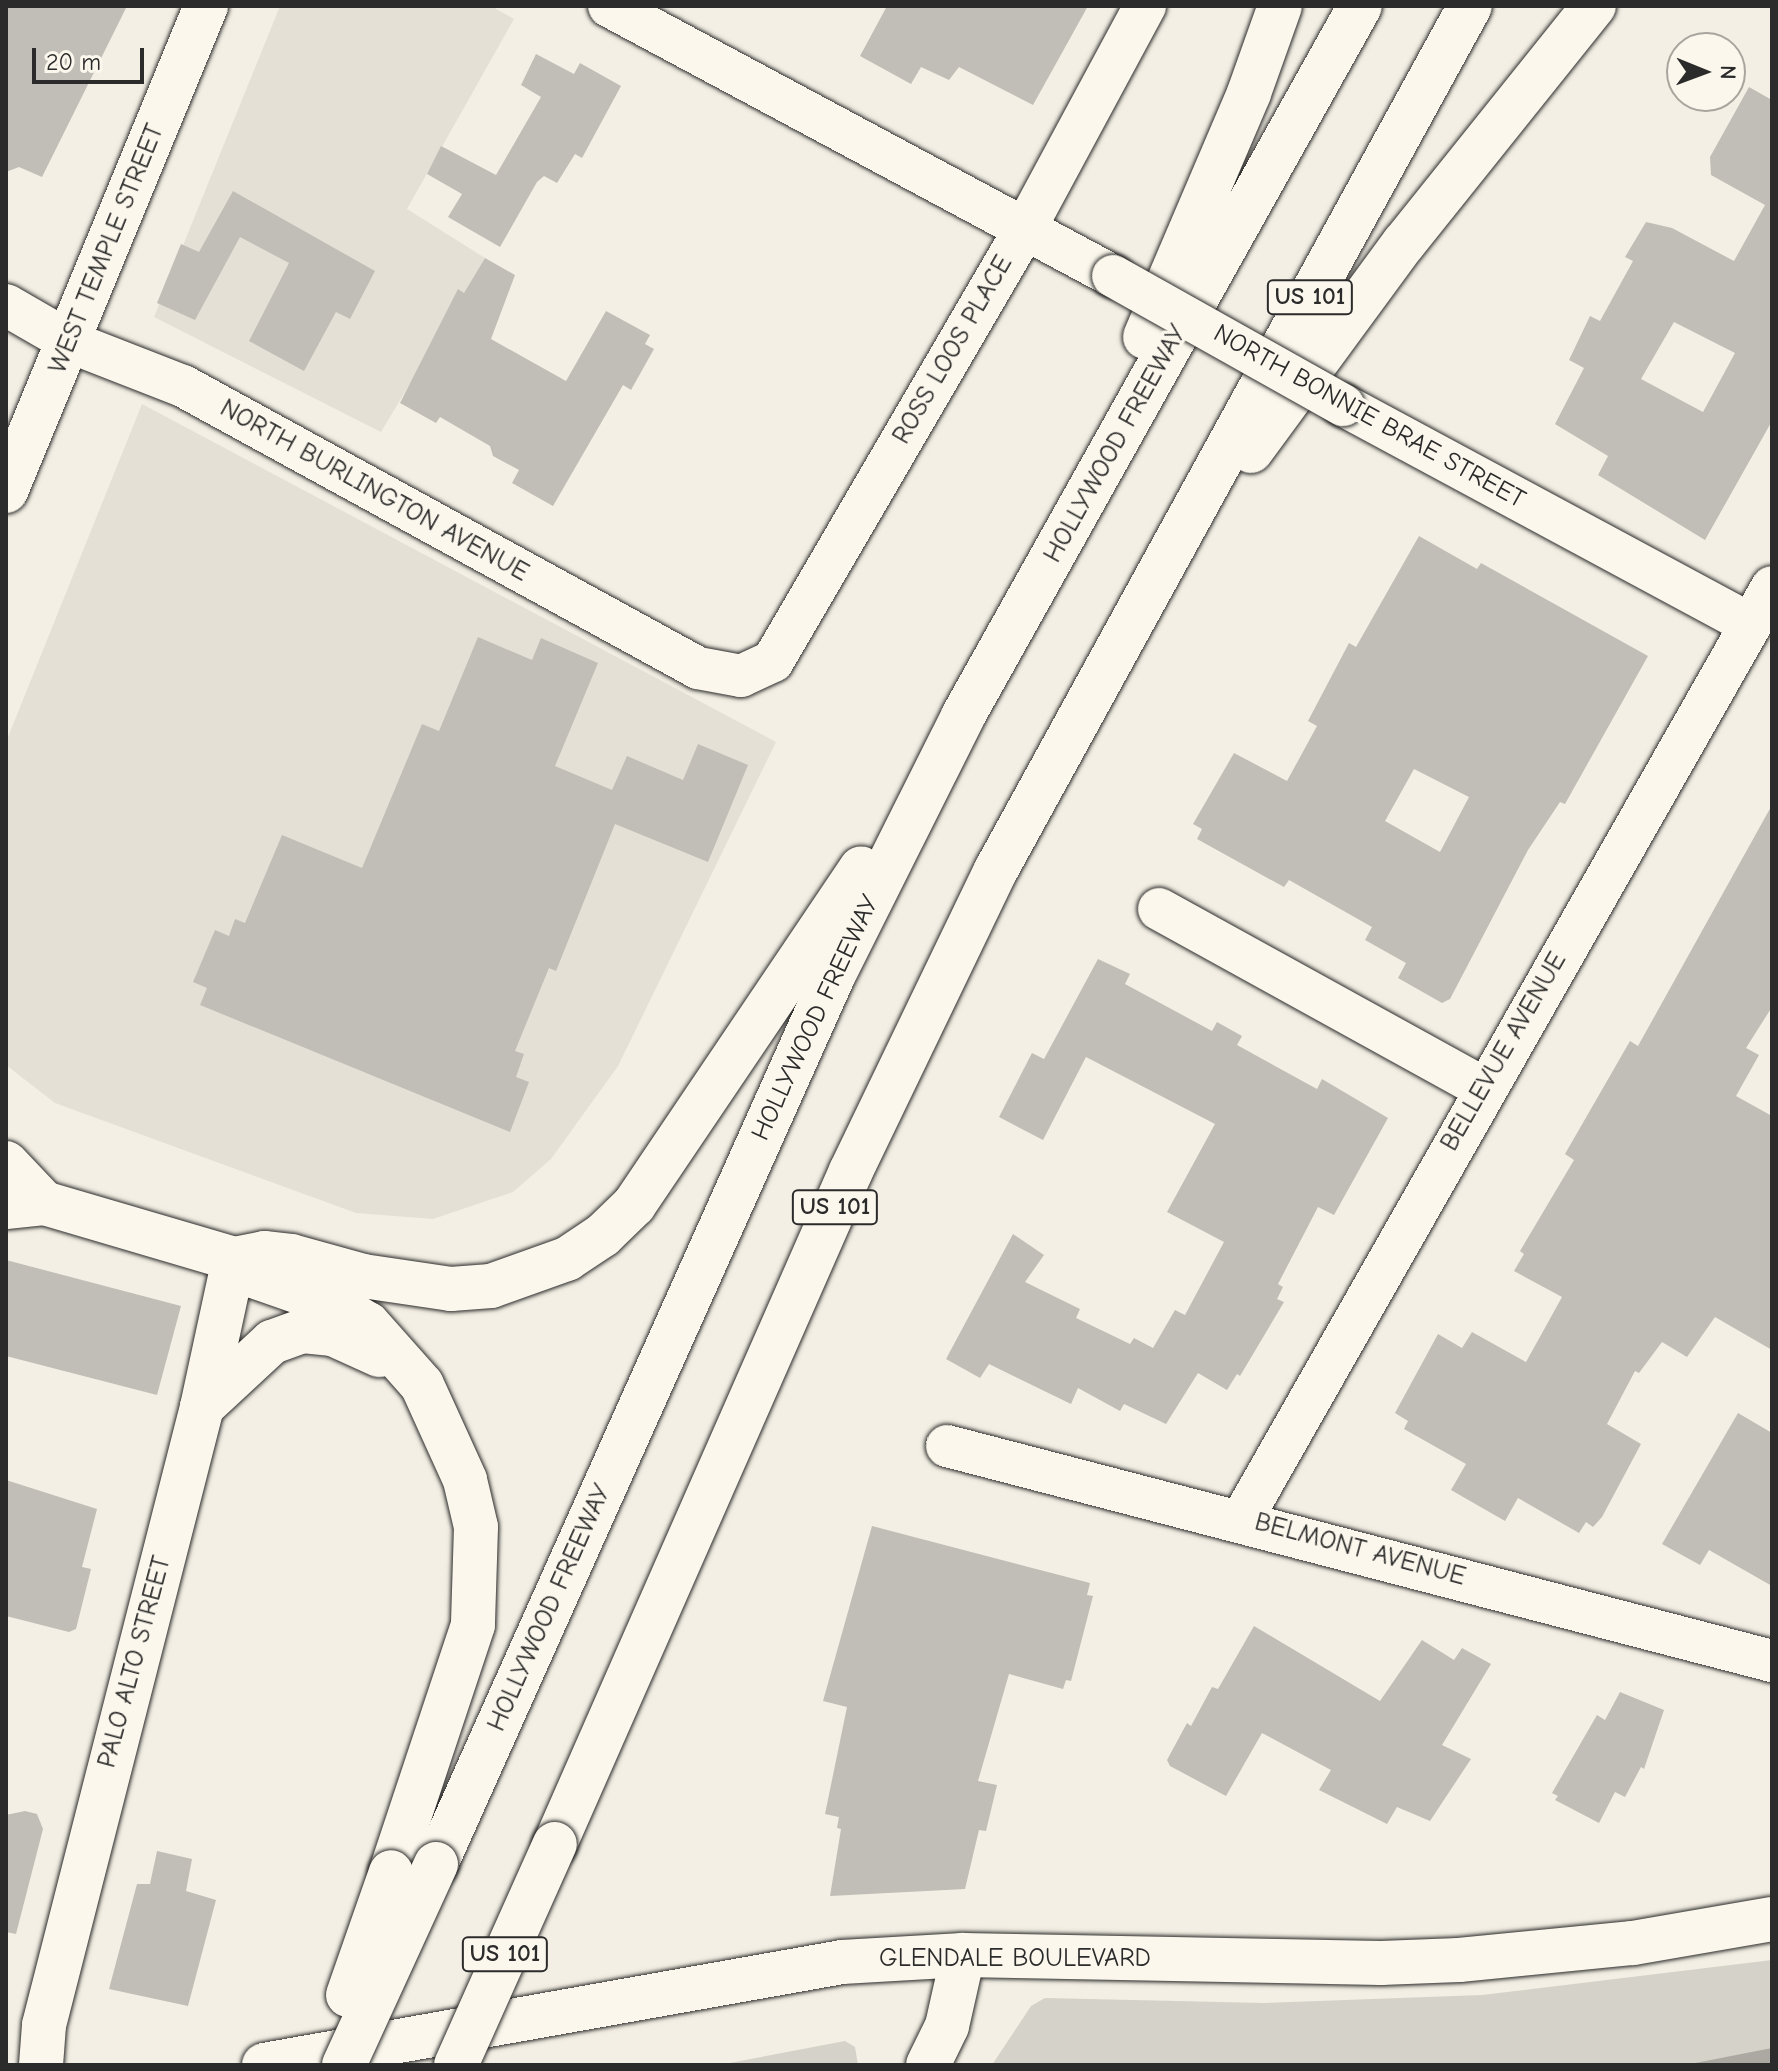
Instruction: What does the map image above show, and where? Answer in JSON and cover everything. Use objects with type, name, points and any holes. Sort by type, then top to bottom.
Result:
[{"type":"main road","name":"WEST TEMPLE STREET","points":[[6,491],[206,6]]},
{"type":"main road","points":[[1047,567],[1249,93],[1280,6]]},
{"type":"main road","name":"HOLLYWOOD FREEWAY","points":[[344,2065],[761,1132],[963,716],[1360,6]]},
{"type":"main road","name":"US 101","points":[[456,2065],[922,1018],[1149,588],[1470,6]]},
{"type":"main road","points":[[1149,588],[1404,243],[1594,6]]},
{"type":"main road","points":[[234,1259],[264,1253],[407,1284],[491,1286],[567,1259],[603,1235],[642,1193],[963,716]]},
{"type":"main road","points":[[6,1163],[25,1205],[234,1259],[256,1277],[336,1305],[368,1324],[422,1385],[447,1432],[476,1527],[473,1625],[324,2065]]},
{"type":"main road","name":"PALO ALTO STREET","points":[[41,2065],[44,2025],[202,1407],[234,1259]]},
{"type":"main road","points":[[202,1407],[272,1342],[303,1331],[333,1334],[397,1367],[447,1432]]},
{"type":"main road","name":"GLENDALE BOULEVARD","points":[[264,2065],[787,1969],[963,1955],[1381,1963],[1459,1960],[1633,1943],[1772,1919]]},
{"type":"main road","points":[[928,2065],[947,2026],[963,1955]]},
{"type":"street","name":"NORTH BONNIE BRAE STREET","points":[[609,6],[1026,227],[1343,405],[1750,624]]},
{"type":"street","name":"ROSS LOOS PLACE","points":[[741,676],[773,661],[1026,227],[1145,6]]},
{"type":"street","name":"NORTH BURLINGTON AVENUE","points":[[6,305],[70,342],[183,386],[698,668],[741,676]]},
{"type":"street","name":"BELLEVUE AVENUE","points":[[1242,1519],[1483,1088],[1772,587]]},
{"type":"street","points":[[1159,909],[1483,1088]]},
{"type":"street","name":"BELMONT AVENUE","points":[[947,1446],[1242,1519],[1772,1661]]},
{"type":"shaded area","points":[[280,6],[491,6],[514,19],[407,209],[485,258],[381,432],[154,317]]},
{"type":"shaded area","points":[[142,404],[776,742],[618,1066],[551,1159],[513,1192],[433,1219],[356,1213],[55,1103],[6,1065],[6,742]]},
{"type":"shaded area","points":[[1772,1960],[1772,2065],[992,2065],[1031,2006],[1045,1998],[1264,2003],[1482,1995]]},
{"type":"shaded area","points":[[845,2041],[855,2047],[858,2065],[719,2065]]},
{"type":"shaded area","points":[[1772,2048],[1772,2065],[1685,2065]]},
{"type":"building","points":[[6,6],[127,6],[42,177],[19,167],[6,172]]},
{"type":"building","points":[[887,6],[1088,6],[1033,105],[959,67],[949,80],[921,67],[911,84],[860,56]]},
{"type":"building","points":[[536,54],[574,74],[580,63],[621,86],[582,158],[575,154],[557,183],[544,176],[537,182],[500,247],[448,217],[462,194],[427,174],[441,146],[496,175],[541,97],[521,85]]},
{"type":"building","points":[[1749,87],[1772,100],[1772,421],[1705,540],[1598,475],[1608,456],[1555,424],[1584,368],[1569,360],[1590,316],[1600,321],[1633,261],[1625,257],[1646,222],[1672,228],[1734,261],[1765,205],[1711,175],[1710,157],[1735,112],[1746,112]],"holes":[[[1674,322],[1735,353],[1703,412],[1641,379]]]},
{"type":"building","points":[[233,191],[375,271],[350,319],[336,312],[304,371],[249,341],[289,263],[240,237],[195,320],[157,303],[181,244],[199,252]]},
{"type":"building","points":[[485,258],[515,275],[491,339],[566,381],[606,311],[650,335],[645,344],[654,349],[631,390],[623,385],[553,506],[512,483],[519,470],[493,456],[490,446],[440,417],[436,423],[400,403],[458,289],[464,293]]},
{"type":"building","points":[[1419,536],[1477,569],[1481,563],[1648,656],[1565,804],[1560,802],[1528,850],[1450,999],[1442,1003],[1398,978],[1406,963],[1365,940],[1372,927],[1289,880],[1284,887],[1197,839],[1202,829],[1193,824],[1234,753],[1287,781],[1317,726],[1308,721],[1349,643],[1356,647]],"holes":[[[1414,769],[1469,797],[1440,852],[1385,821]]]},
{"type":"building","points":[[478,637],[532,660],[541,638],[598,663],[555,766],[612,790],[627,756],[683,780],[698,744],[748,765],[708,862],[615,824],[556,971],[549,968],[515,1051],[524,1054],[516,1077],[529,1082],[510,1132],[200,1005],[207,988],[193,982],[215,930],[229,936],[235,919],[245,923],[282,835],[362,868],[422,724],[439,731]]},
{"type":"building","points":[[1772,805],[1772,1007],[1746,1048],[1759,1055],[1736,1096],[1772,1116],[1772,1350],[1715,1317],[1687,1357],[1662,1342],[1639,1373],[1635,1371],[1607,1424],[1641,1444],[1602,1517],[1593,1527],[1586,1522],[1579,1533],[1518,1498],[1505,1521],[1451,1490],[1466,1464],[1404,1429],[1408,1421],[1395,1413],[1438,1334],[1462,1348],[1472,1332],[1526,1362],[1562,1297],[1514,1271],[1524,1254],[1520,1251],[1574,1160],[1565,1154],[1630,1041],[1638,1046]]},
{"type":"building","points":[[1098,959],[1130,974],[1125,984],[1212,1031],[1217,1022],[1242,1036],[1237,1045],[1317,1089],[1322,1079],[1388,1118],[1334,1215],[1318,1207],[1278,1284],[1283,1287],[1277,1299],[1284,1302],[1240,1376],[1237,1374],[1227,1390],[1198,1373],[1166,1424],[1124,1404],[1120,1411],[1078,1388],[1071,1404],[989,1364],[980,1378],[946,1359],[1013,1234],[1044,1255],[1025,1282],[1080,1309],[1076,1318],[1130,1344],[1134,1338],[1153,1348],[1175,1310],[1185,1315],[1224,1242],[1167,1212],[1215,1124],[1086,1057],[1043,1140],[999,1117],[1032,1053],[1044,1059]]},
{"type":"building","points":[[6,1260],[181,1306],[157,1395],[6,1356]]},
{"type":"building","points":[[1738,1413],[1772,1433],[1772,1586],[1709,1550],[1700,1565],[1662,1544]]},
{"type":"building","points":[[6,1480],[97,1509],[82,1567],[91,1569],[76,1629],[69,1632],[6,1616]]},
{"type":"building","points":[[872,1526],[1090,1583],[1087,1595],[1093,1596],[1071,1681],[1066,1680],[1063,1689],[1009,1674],[978,1781],[997,1785],[986,1831],[979,1830],[965,1889],[830,1896],[841,1829],[837,1828],[839,1817],[825,1814],[847,1707],[823,1701]]},
{"type":"building","points":[[1254,1626],[1380,1701],[1422,1640],[1454,1660],[1462,1648],[1491,1664],[1442,1745],[1471,1759],[1430,1821],[1397,1807],[1387,1824],[1319,1790],[1331,1770],[1262,1733],[1226,1796],[1170,1766],[1167,1760],[1187,1723],[1191,1726],[1212,1687],[1218,1689]]},
{"type":"building","points":[[1620,1692],[1664,1710],[1644,1769],[1641,1767],[1625,1797],[1615,1792],[1599,1823],[1555,1800],[1558,1796],[1552,1793],[1597,1715],[1605,1720]]},
{"type":"building","points":[[25,1811],[37,1814],[43,1829],[16,1934],[6,1932],[6,1815]]},
{"type":"building","points":[[157,1851],[192,1859],[186,1891],[216,1900],[188,2006],[109,1989],[137,1884],[150,1884]]}]
